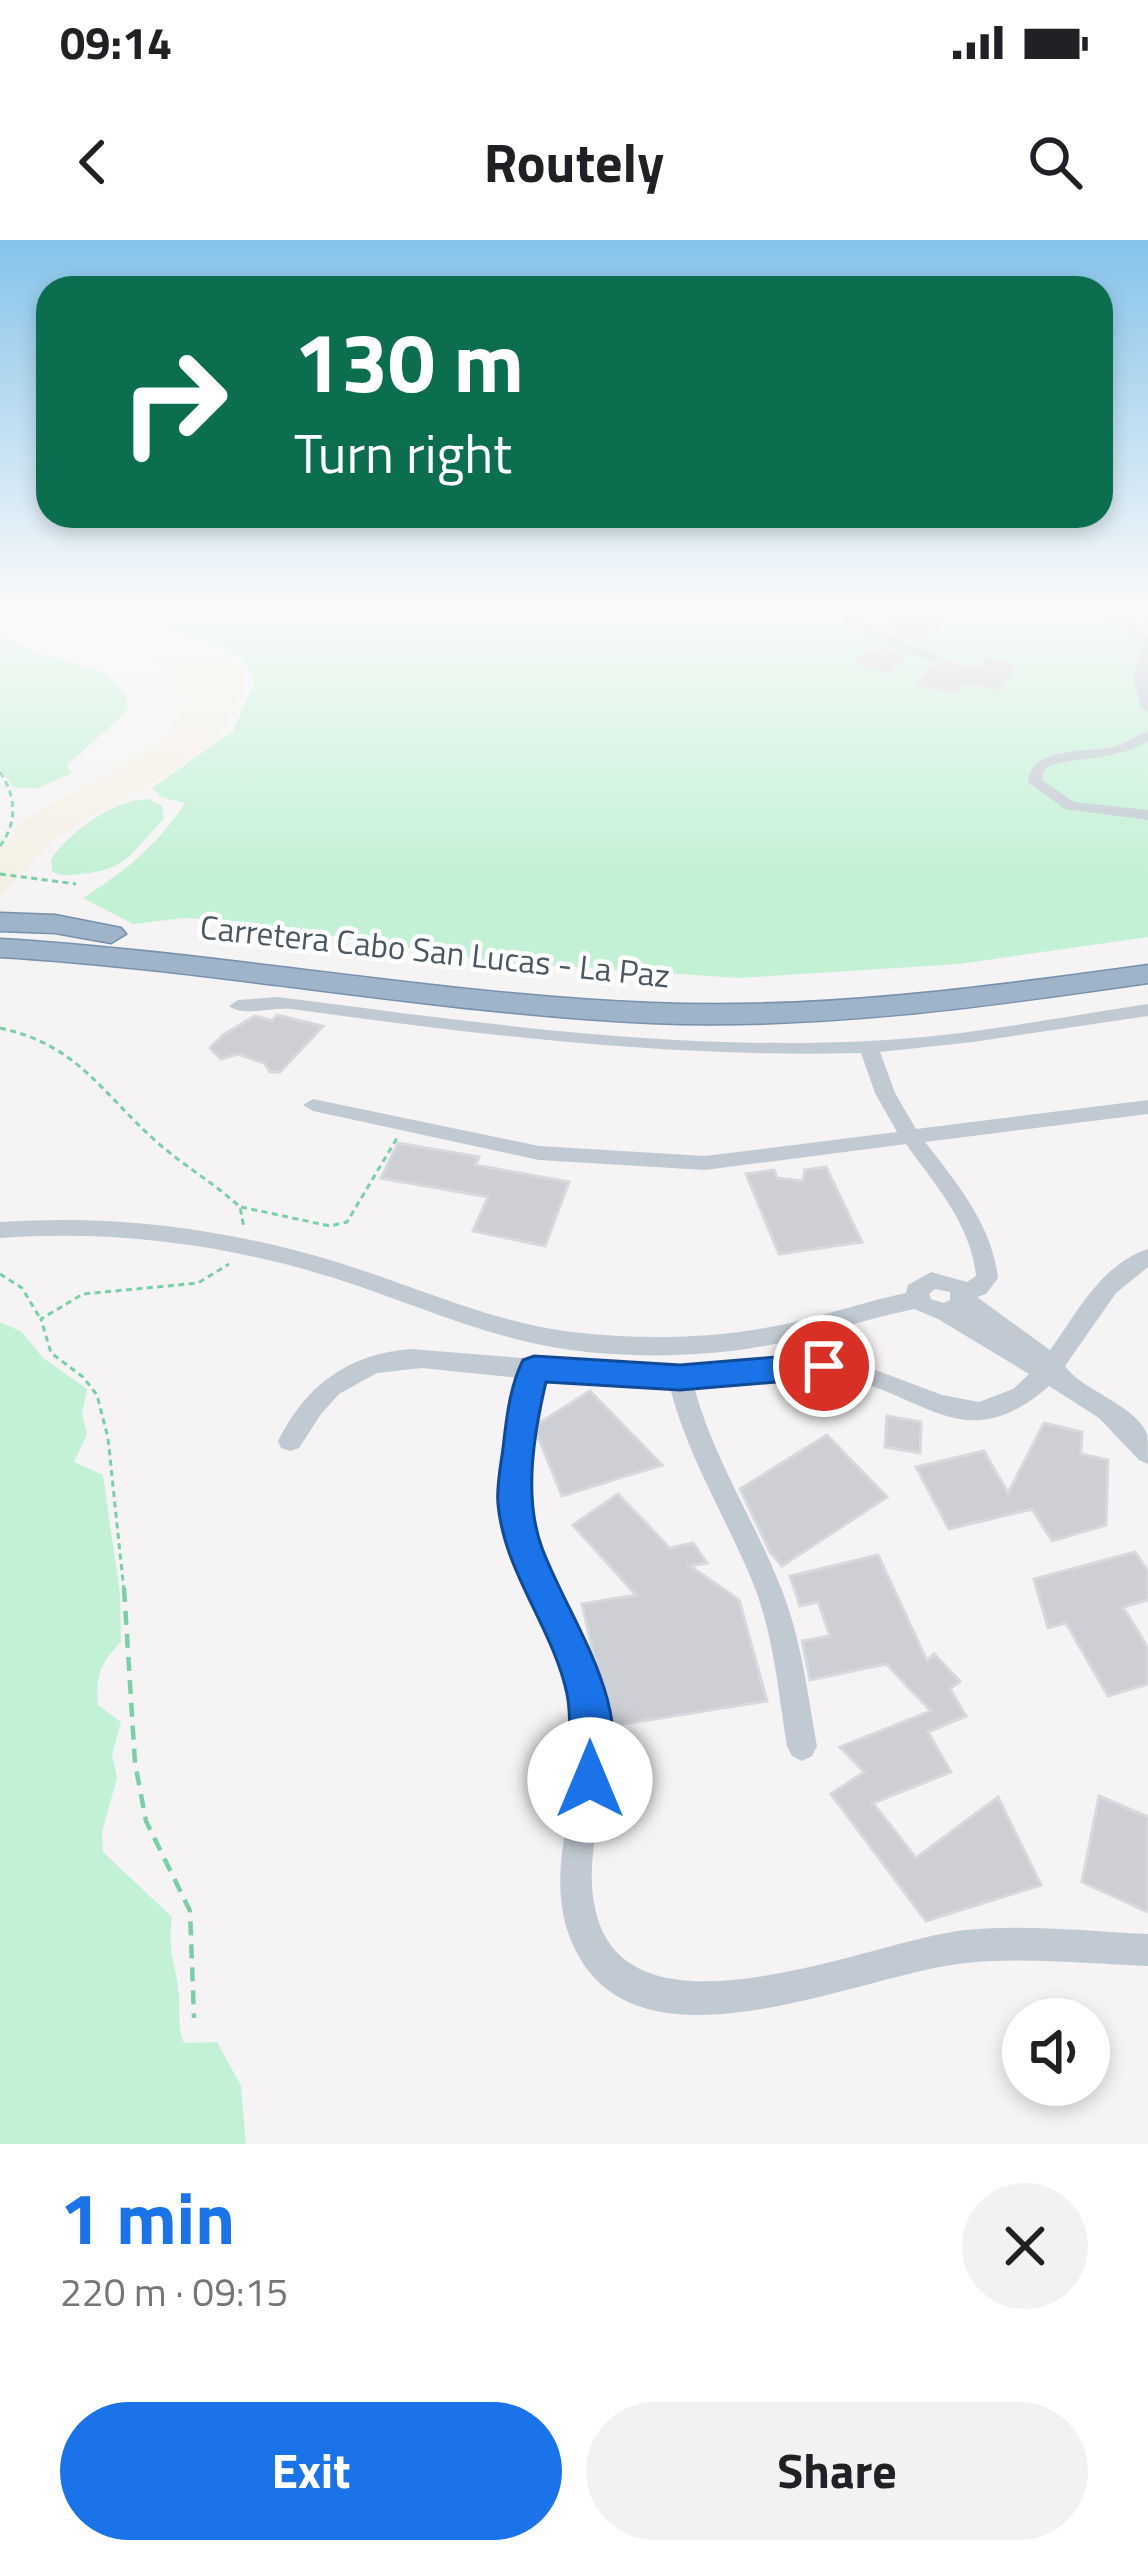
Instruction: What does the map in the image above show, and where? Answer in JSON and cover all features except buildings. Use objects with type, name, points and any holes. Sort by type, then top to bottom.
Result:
[{"type":"highway","name":"Carretera Cabo San Lucas - La Paz","points":[[0,926],[536,1005],[684,1014],[809,1015],[902,1008],[1148,974]]},
{"type":"highway","name":"Carretera Cabo San Lucas - La Paz","points":[[0,948],[107,944],[686,994],[861,991],[1148,953]]},
{"type":"street","points":[[1148,735],[1136,745],[1113,752],[1044,763],[1035,782],[1070,806],[1148,815]]},
{"type":"street","points":[[238,1006],[278,1002],[558,1039],[725,1047],[869,1047],[1148,1010]]},
{"type":"street","points":[[869,1047],[893,1108],[950,1191],[985,1258],[987,1278],[978,1288],[955,1296],[929,1310],[917,1298],[925,1282],[955,1296],[1001,1352],[1055,1375],[1147,1448]]},
{"type":"street","points":[[313,1105],[539,1154],[685,1163],[775,1157],[1148,1107]]},
{"type":"street","points":[[0,1230],[106,1226],[192,1234],[239,1244],[540,1336],[616,1345],[774,1335],[917,1298]]},
{"type":"street","points":[[290,1442],[322,1394],[363,1367],[420,1356],[680,1378],[824,1366],[866,1373],[967,1411],[983,1411],[1055,1375],[1106,1288],[1134,1262],[1148,1257]]},
{"type":"street","points":[[534,1369],[523,1413],[514,1502],[524,1546],[575,1656],[586,1695],[592,1734],[590,1780],[575,1843],[574,1890],[585,1936],[605,1966],[636,1991],[714,1999],[820,1980],[941,1949],[1025,1942],[1148,1950]]},
{"type":"street","points":[[680,1378],[704,1461],[768,1587],[802,1746]]},
{"type":"path","points":[[0,772],[16,802],[8,838],[0,846]]},
{"type":"path","points":[[0,874],[76,884]]},
{"type":"path","points":[[0,1028],[45,1038],[81,1060],[152,1137],[240,1207],[330,1226],[347,1222],[404,1125]]},
{"type":"path","points":[[41,1319],[101,1289],[198,1283],[231,1263],[245,1219],[240,1207]]},
{"type":"path","points":[[0,1274],[22,1288],[41,1319],[51,1353],[83,1377],[97,1395],[108,1438],[123,1571],[135,1763],[146,1821],[190,1911],[194,2018]]},
{"type":"green space","points":[[0,696],[124,696],[128,710],[67,765],[72,773],[36,789],[13,787],[0,769]]},
{"type":"green space","points":[[248,696],[1148,696],[1148,937],[959,964],[739,978],[500,962],[245,922],[184,918],[133,924],[83,898],[139,857],[185,803],[161,797],[152,788],[233,731]]},
{"type":"green space","points":[[148,799],[162,806],[164,819],[128,857],[96,872],[66,875],[52,871],[51,859],[81,828],[107,811]]},
{"type":"green space","points":[[0,1322],[22,1332],[43,1358],[87,1389],[82,1414],[87,1434],[74,1462],[103,1475],[120,1593],[121,1642],[104,1663],[98,1686],[98,1705],[121,1722],[112,1755],[117,1778],[102,1832],[103,1852],[172,1917],[171,1949],[182,2037],[184,2043],[217,2042],[241,2086],[246,2144],[0,2144]]},
{"type":"sand","points":[[183,696],[239,696],[219,733],[195,755],[52,842],[0,896],[0,845],[10,842],[18,824],[150,748],[170,733]]},
{"type":"route","points":[[590,1780],[592,1734],[586,1695],[575,1656],[524,1546],[514,1502],[523,1413],[534,1369],[680,1378],[824,1366]]}]
